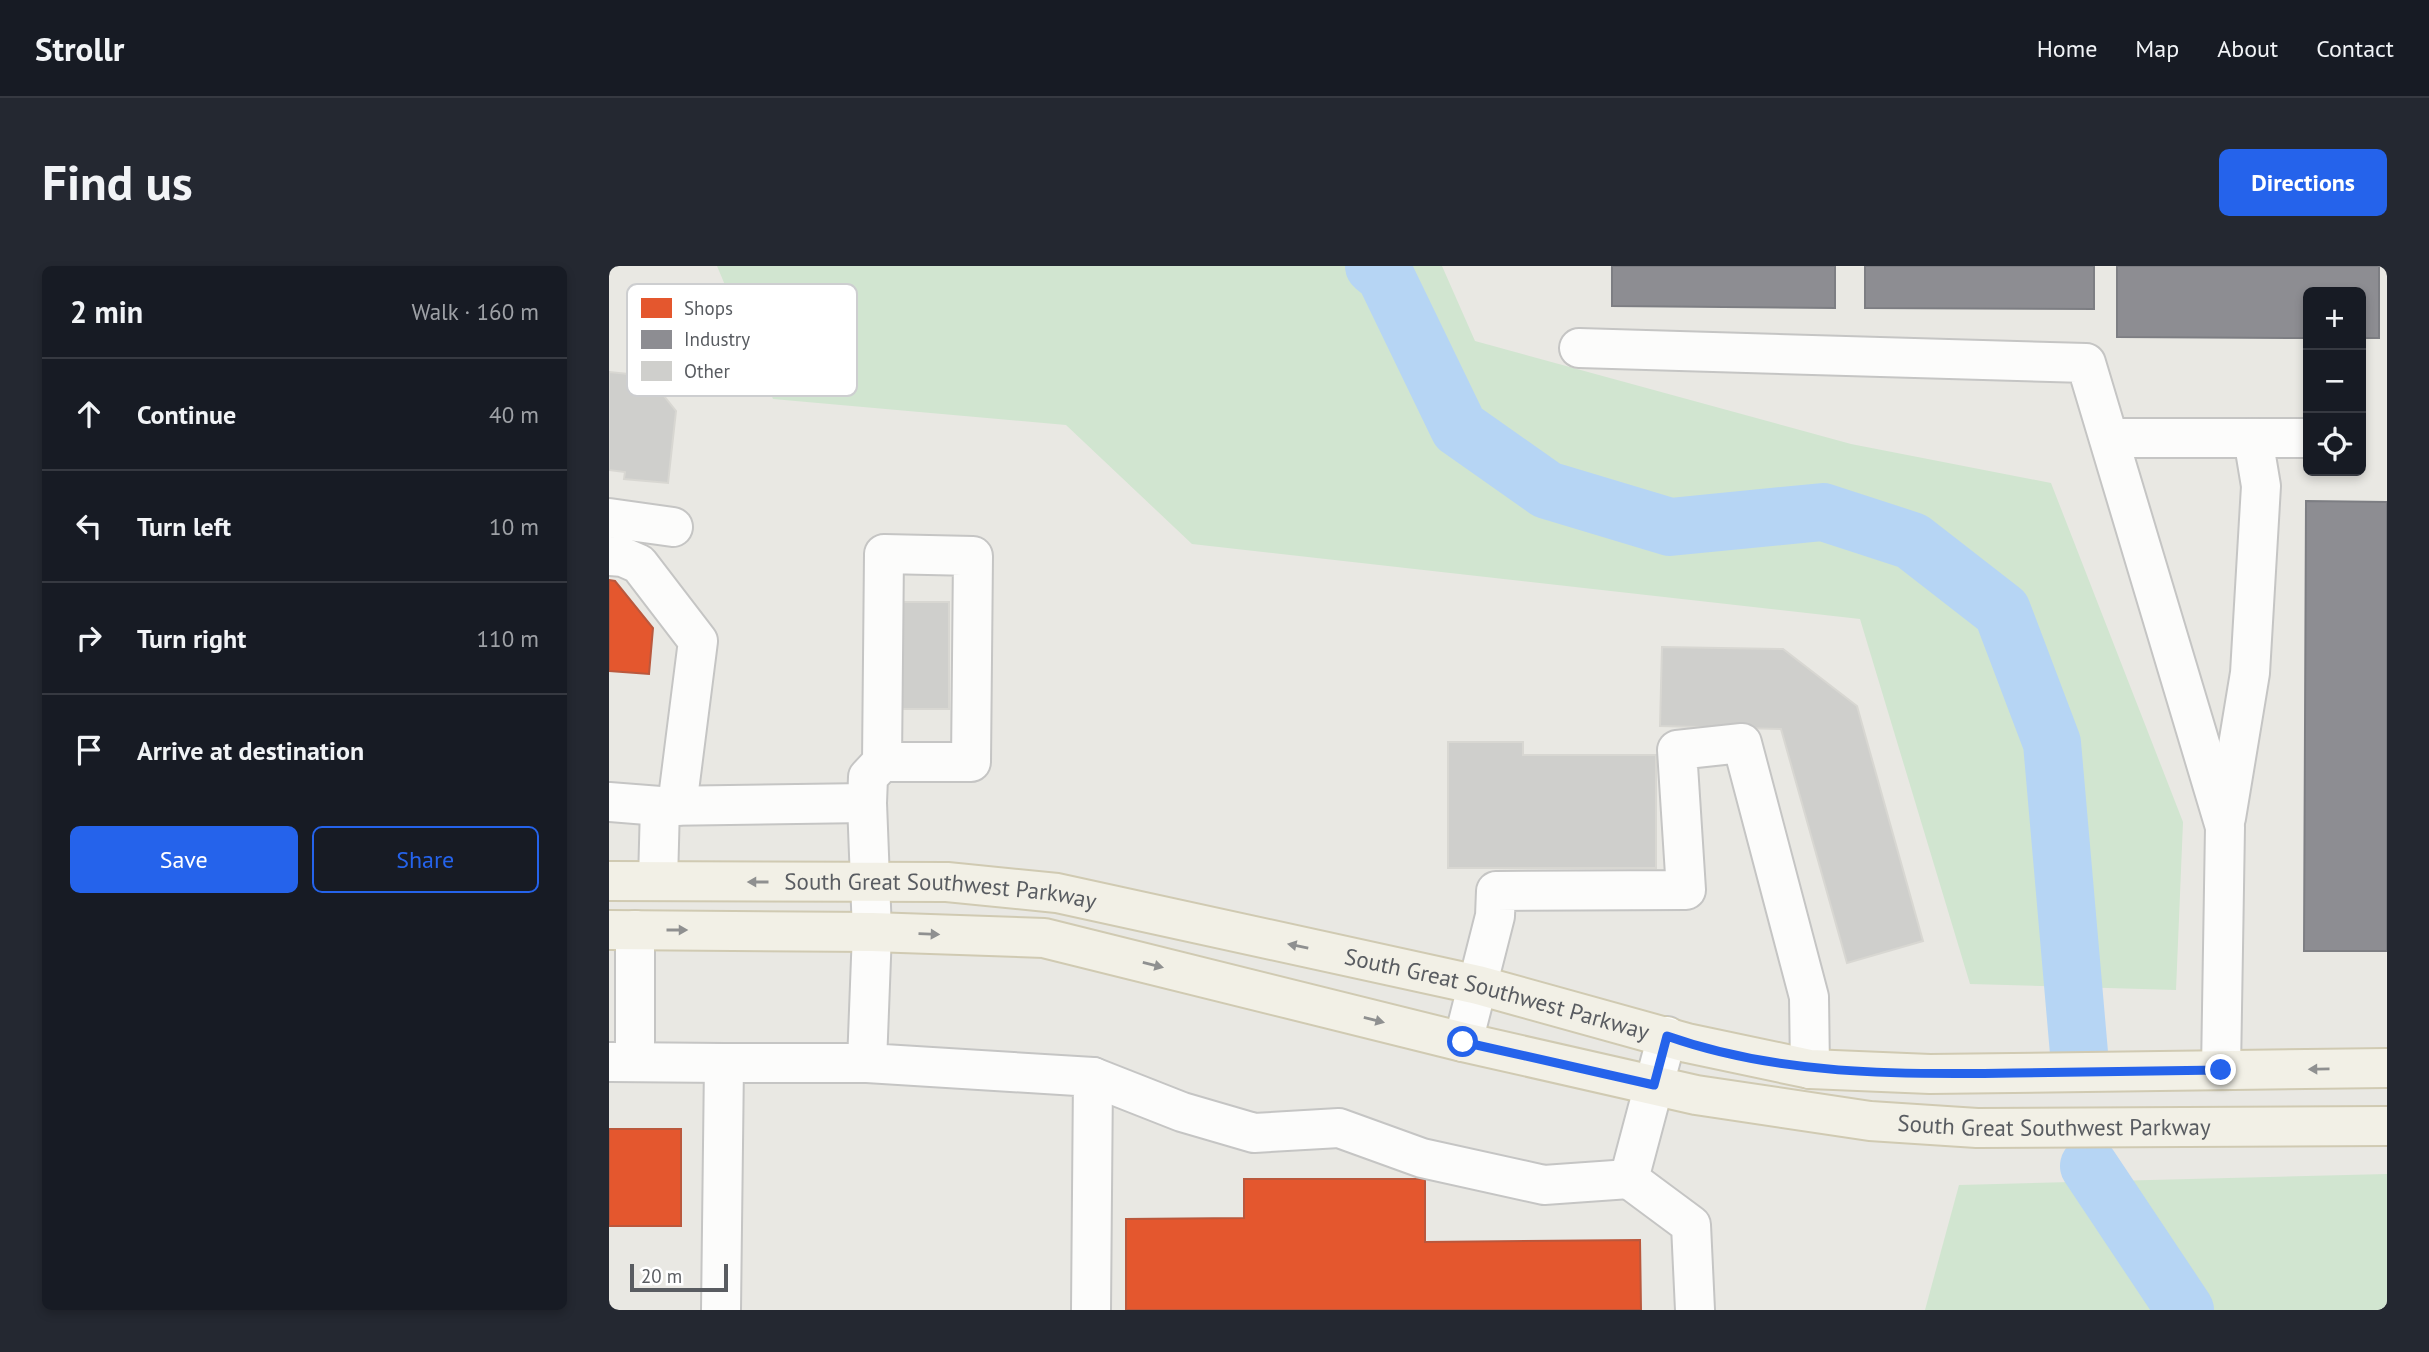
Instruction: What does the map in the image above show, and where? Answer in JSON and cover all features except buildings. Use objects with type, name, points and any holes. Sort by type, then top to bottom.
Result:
[{"type":"main road","name":"South Great Southwest Parkway","points":[[609,881],[947,882],[1058,893],[1478,985],[1687,1043],[1810,1069],[1930,1074],[2387,1068]]},
{"type":"main road","name":"South Great Southwest Parkway","points":[[622,930],[872,932],[1044,938],[1463,1042],[1696,1095],[1870,1121],[1977,1128],[2387,1126]]},
{"type":"lane","points":[[1579,348],[2086,363],[2225,827]]},
{"type":"lane","points":[[2109,438],[2303,438]]},
{"type":"lane","points":[[2221,1070],[2225,827],[2249,673],[2261,486],[2253,438]]},
{"type":"lane","points":[[609,518],[673,527]]},
{"type":"lane","points":[[867,1063],[872,932],[867,803],[869,777],[883,762],[884,554],[973,556],[971,762],[883,762]]},
{"type":"lane","points":[[609,556],[623,557],[639,564],[698,641],[658,881]]},
{"type":"lane","points":[[1463,1042],[1495,916],[1496,891],[1686,890],[1677,750],[1742,743],[1809,997],[1810,1069]]},
{"type":"lane","points":[[609,802],[669,806],[867,803]]},
{"type":"lane","points":[[622,930],[622,1062],[867,1063],[1093,1077],[1182,1112],[1254,1133],[1339,1128],[1422,1158],[1544,1185],[1629,1179],[1691,1225],[1695,1310]]},
{"type":"lane","points":[[1629,1179],[1667,1036]]},
{"type":"lane","points":[[721,1310],[724,1063]]},
{"type":"lane","points":[[1091,1310],[1093,1077]]},
{"type":"green space","points":[[717,266],[1442,266],[1475,341],[1851,444],[2051,483],[2183,822],[2176,990],[1970,984],[1860,619],[1192,544],[1066,425],[773,399],[772,396],[857,396],[857,284],[725,284]]},
{"type":"green space","points":[[2387,1174],[2387,1310],[1925,1310],[1959,1185]]},
{"type":"waterway","points":[[1374,266],[1385,275],[1459,428],[1547,490],[1670,527],[1823,512],[1912,541],[2002,611],[2052,743],[2079,1053]]},
{"type":"waterway","points":[[2089,1166],[2185,1310]]},
{"type":"route","points":[[1463,1042],[1654,1085],[1667,1036],[1687,1043],[1810,1069],[1930,1074],[2221,1070]]}]
